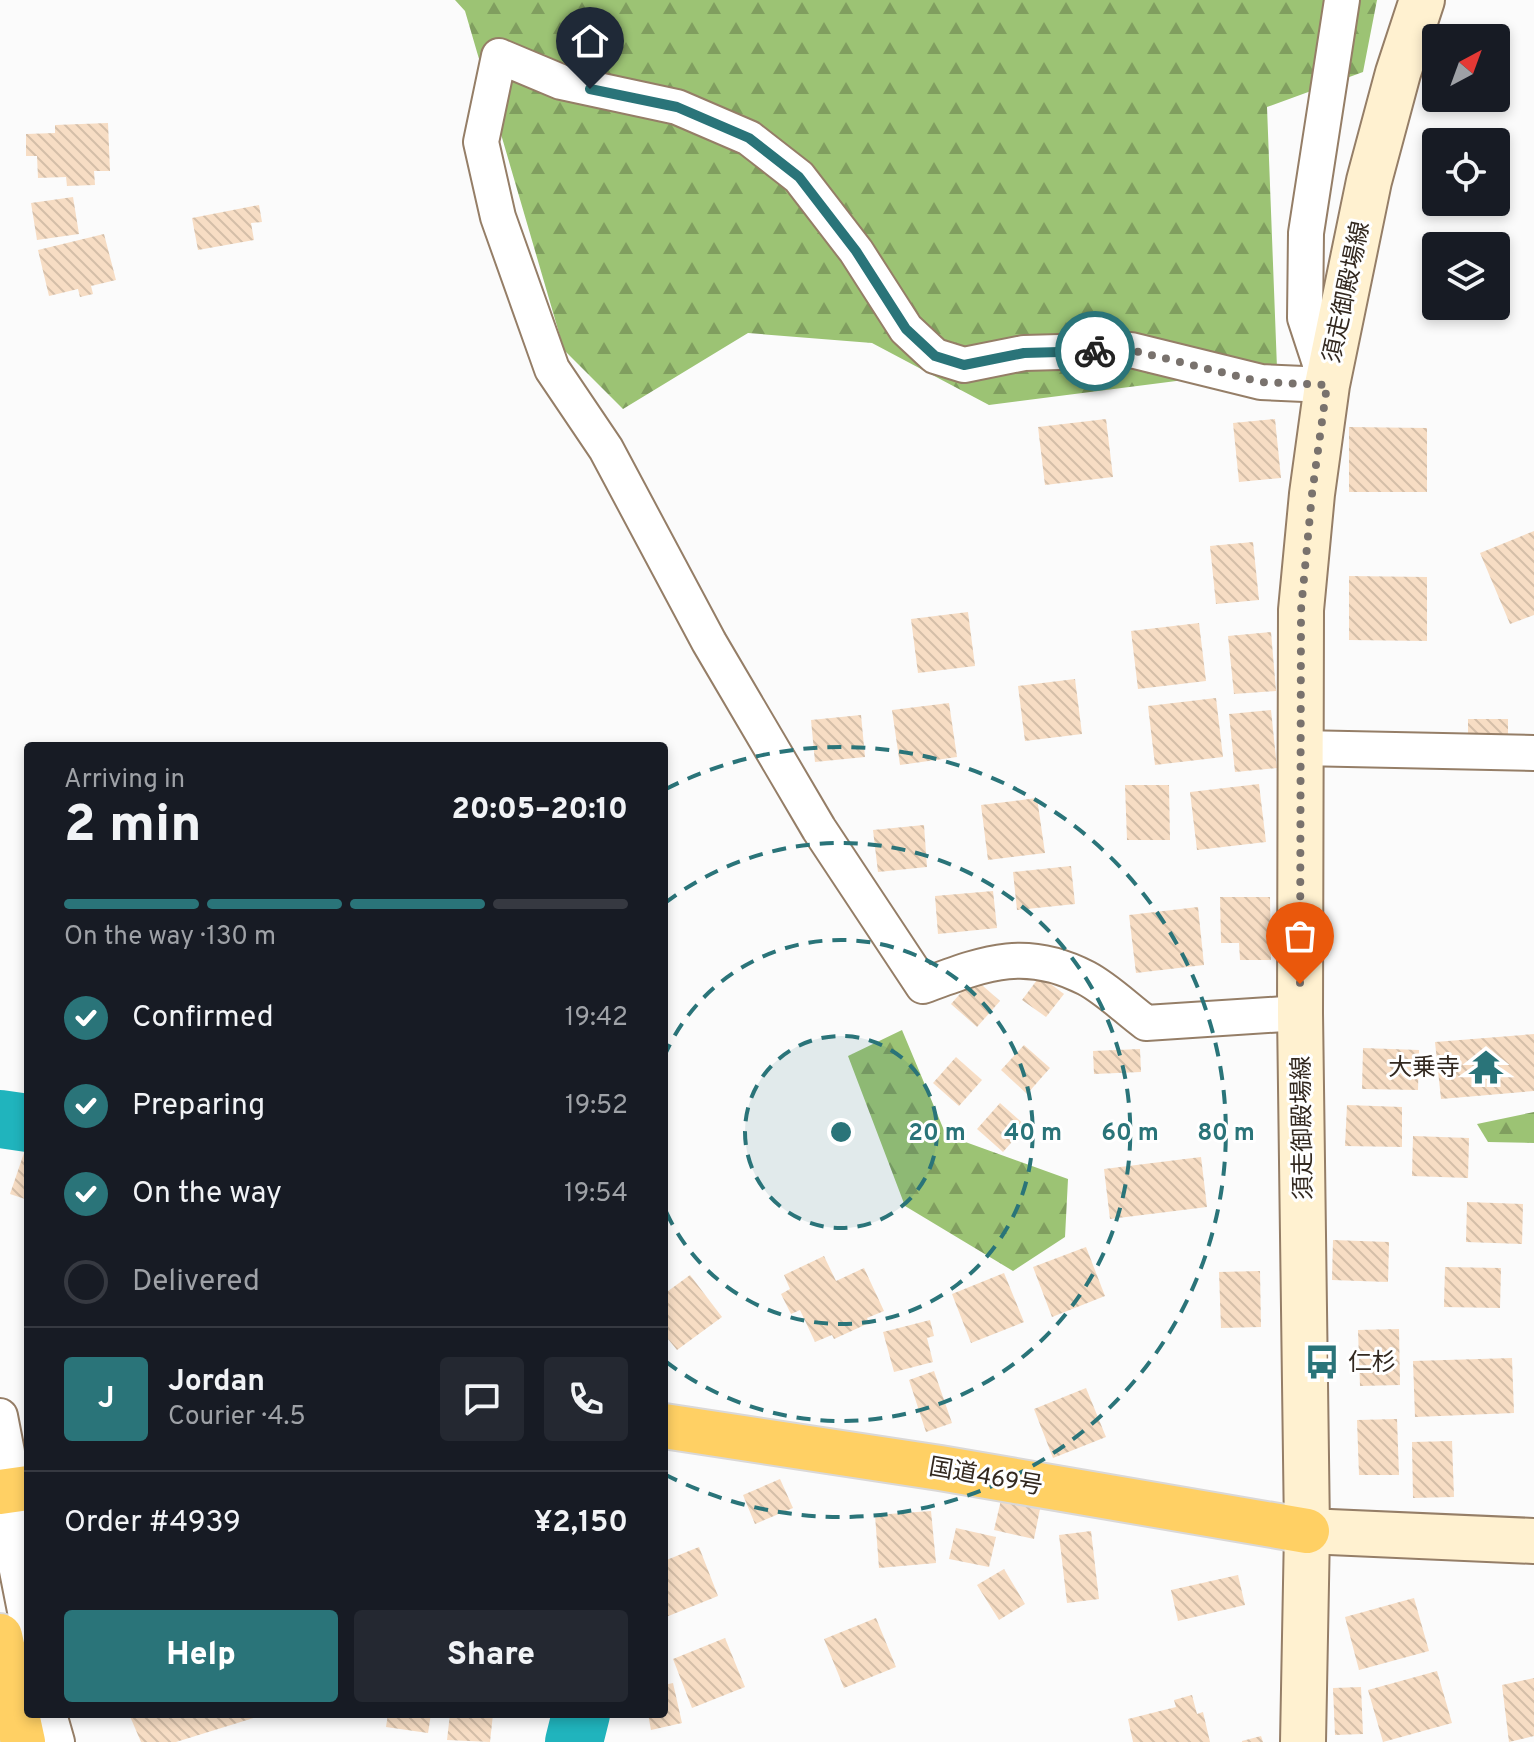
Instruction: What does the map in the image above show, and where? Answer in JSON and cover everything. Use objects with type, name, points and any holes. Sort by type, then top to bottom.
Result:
[{"type":"highway","name":"国道469号","points":[[668,1427],[940,1468],[1307,1531]]},
{"type":"highway","points":[[0,1636],[23,1742]]},
{"type":"main road","name":"須走御殿場線","points":[[1303,1742],[1307,1531],[1300,1013],[1301,610],[1327,385],[1369,181],[1398,73],[1422,0]]},
{"type":"main road","points":[[1307,1531],[1534,1541]]},
{"type":"street","points":[[1300,1013],[1146,1023],[1087,979],[1044,961],[1001,961],[980,965],[923,986],[819,829],[709,642],[606,449],[552,369],[498,217],[481,142],[499,56],[561,82],[677,107],[749,138],[799,177],[856,251],[906,329],[935,356],[964,365],[1024,353],[1131,350],[1261,382],[1327,385],[1305,318],[1306,233],[1342,0]]},
{"type":"street","points":[[1300,748],[1534,753]]},
{"type":"street","points":[[0,1416],[12,1490],[8,1525],[24,1606]]},
{"type":"street","points":[[50,1718],[57,1742]]},
{"type":"green space","points":[[455,0],[1377,0],[1363,72],[1267,107],[1277,368],[989,405],[872,343],[748,333],[623,409],[564,350],[465,11]]},
{"type":"green space","points":[[902,1030],[946,1135],[1068,1179],[1065,1237],[1013,1271],[905,1206],[848,1056]]},
{"type":"green space","points":[[1534,1112],[1534,1143],[1488,1142],[1477,1124]]},
{"type":"building","points":[[108,123],[110,171],[94,171],[95,185],[67,186],[66,177],[38,178],[37,156],[26,156],[26,134],[55,133],[55,125]]},
{"type":"building","points":[[73,197],[79,234],[37,240],[31,203]]},
{"type":"building","points":[[259,205],[262,222],[251,223],[254,240],[198,250],[192,218]]},
{"type":"building","points":[[104,234],[116,280],[91,286],[93,294],[80,297],[78,289],[49,296],[38,250]]},
{"type":"building","points":[[1106,419],[1113,477],[1045,485],[1038,427]]},
{"type":"building","points":[[1275,419],[1281,478],[1239,482],[1233,423]]},
{"type":"building","points":[[1349,427],[1427,428],[1427,492],[1349,492]]},
{"type":"building","points":[[1534,531],[1534,615],[1510,624],[1480,553]]},
{"type":"building","points":[[1253,542],[1259,600],[1216,604],[1210,546]]},
{"type":"building","points":[[1349,576],[1427,577],[1427,641],[1349,640]]},
{"type":"building","points":[[968,612],[975,666],[918,673],[911,619]]},
{"type":"building","points":[[1199,623],[1206,681],[1138,689],[1131,631]]},
{"type":"building","points":[[1271,632],[1276,691],[1234,694],[1228,636]]},
{"type":"building","points":[[1075,679],[1082,734],[1025,741],[1018,686]]},
{"type":"building","points":[[1216,698],[1223,757],[1155,765],[1148,706]]},
{"type":"building","points":[[949,703],[957,757],[900,765],[892,710]]},
{"type":"building","points":[[1271,710],[1277,768],[1235,772],[1229,714]]},
{"type":"building","points":[[861,715],[865,757],[815,762],[811,720]]},
{"type":"building","points":[[1468,719],[1508,719],[1508,742],[1468,743]]},
{"type":"building","points":[[1259,784],[1266,842],[1197,850],[1190,792]]},
{"type":"building","points":[[1125,785],[1169,785],[1170,840],[1127,840]]},
{"type":"building","points":[[1037,798],[1045,853],[988,860],[981,805]]},
{"type":"building","points":[[924,825],[927,867],[878,872],[873,830]]},
{"type":"building","points":[[1071,866],[1075,904],[1017,910],[1013,872]]},
{"type":"building","points":[[993,891],[997,928],[938,934],[935,896]]},
{"type":"building","points":[[1220,897],[1270,897],[1271,960],[1240,960],[1239,943],[1221,943]]},
{"type":"building","points":[[1198,907],[1204,965],[1136,973],[1129,915]]},
{"type":"building","points":[[1040,976],[1064,994],[1046,1017],[1022,1000]]},
{"type":"building","points":[[974,978],[1000,1001],[977,1027],[951,1004]]},
{"type":"building","name":"大乗寺","points":[[1534,1034],[1534,1091],[1441,1099],[1435,1042]]},
{"type":"building","points":[[1024,1045],[1050,1068],[1027,1094],[1001,1070]]},
{"type":"building","points":[[1363,1048],[1419,1050],[1418,1090],[1362,1089]]},
{"type":"building","points":[[1140,1049],[1141,1072],[1094,1074],[1093,1051]]},
{"type":"building","points":[[956,1057],[982,1080],[959,1106],[933,1083]]},
{"type":"building","points":[[1000,1103],[1026,1126],[1003,1152],[977,1129]]},
{"type":"building","points":[[1347,1105],[1402,1107],[1402,1147],[1345,1146]]},
{"type":"building","points":[[1413,1136],[1469,1138],[1468,1178],[1412,1176]]},
{"type":"building","points":[[24,1153],[24,1199],[10,1194]]},
{"type":"building","points":[[1201,1157],[1207,1207],[1110,1219],[1104,1169]]},
{"type":"building","points":[[1467,1202],[1523,1204],[1522,1244],[1466,1242]]},
{"type":"building","points":[[1333,1240],[1389,1242],[1388,1282],[1332,1280]]},
{"type":"building","points":[[1086,1247],[1105,1296],[1052,1317],[1033,1267]]},
{"type":"building","points":[[824,1256],[836,1281],[864,1268],[884,1311],[867,1318],[869,1323],[834,1339],[832,1335],[815,1342],[800,1310],[791,1314],[781,1294],[790,1289],[784,1275]]},
{"type":"building","points":[[1445,1267],[1501,1268],[1500,1308],[1444,1307]]},
{"type":"building","points":[[1260,1271],[1261,1327],[1221,1328],[1219,1272]]},
{"type":"building","points":[[1004,1273],[1024,1322],[971,1343],[952,1294]]},
{"type":"building","points":[[690,1275],[722,1317],[677,1350],[668,1339],[668,1291]]},
{"type":"building","points":[[930,1320],[934,1336],[927,1338],[933,1362],[894,1372],[883,1332]]},
{"type":"building","points":[[1399,1329],[1400,1385],[1360,1386],[1358,1330]]},
{"type":"building","points":[[1512,1358],[1514,1413],[1415,1417],[1413,1361]]},
{"type":"building","points":[[934,1371],[952,1423],[926,1432],[909,1380]]},
{"type":"building","points":[[1086,1388],[1106,1437],[1053,1458],[1034,1409]]},
{"type":"building","points":[[1397,1419],[1399,1475],[1359,1475],[1357,1420]]},
{"type":"building","points":[[1452,1441],[1454,1497],[1413,1498],[1412,1442]]},
{"type":"building","points":[[780,1479],[793,1508],[755,1524],[743,1495]]},
{"type":"building","points":[[1001,1500],[1040,1509],[1034,1539],[994,1530]]},
{"type":"building","points":[[931,1511],[936,1563],[879,1568],[875,1515]]},
{"type":"building","points":[[956,1528],[996,1537],[989,1567],[949,1559]]},
{"type":"building","points":[[1091,1531],[1099,1599],[1067,1603],[1059,1535]]},
{"type":"building","points":[[699,1547],[718,1596],[668,1616],[668,1559]]},
{"type":"building","points":[[1004,1569],[1025,1604],[999,1620],[977,1585]]},
{"type":"building","points":[[1238,1575],[1245,1605],[1178,1621],[1171,1590]]},
{"type":"building","points":[[1414,1598],[1429,1651],[1359,1670],[1345,1617]]},
{"type":"building","points":[[876,1618],[896,1667],[844,1688],[824,1639]]},
{"type":"building","points":[[725,1638],[745,1687],[692,1708],[673,1659]]},
{"type":"building","points":[[1437,1671],[1452,1723],[1383,1742],[1368,1690]]},
{"type":"building","points":[[1534,1678],[1534,1736],[1509,1742],[1502,1685]]},
{"type":"building","points":[[673,1683],[682,1723],[651,1730],[649,1718],[668,1718],[668,1684]]},
{"type":"building","points":[[1361,1687],[1363,1734],[1335,1735],[1333,1688]]},
{"type":"building","points":[[1192,1695],[1197,1714],[1203,1712],[1210,1742],[1133,1742],[1128,1719],[1176,1707],[1174,1700]]},
{"type":"building","points":[[131,1718],[253,1718],[176,1742],[141,1742]]},
{"type":"building","points":[[387,1718],[430,1718],[428,1733],[386,1727]]},
{"type":"building","points":[[450,1718],[493,1718],[490,1742],[447,1740]]},
{"type":"building","points":[[1261,1736],[1263,1742],[1242,1742],[1242,1741]]},
{"type":"waterway","points":[[0,1119],[24,1122]]},
{"type":"waterway","points":[[574,1742],[580,1718]]},
{"type":"way so far","points":[[1095,351],[1131,350],[1261,382],[1327,385],[1301,610],[1300,984]]},
{"type":"place","name":"大乗寺","points":[[1486,1067]]},
{"type":"place","name":"仁杉","points":[[1322,1362]]},
{"type":"route","points":[[590,89],[677,107],[749,138],[799,177],[856,251],[906,329],[935,356],[964,365],[1024,353],[1095,351]]}]
